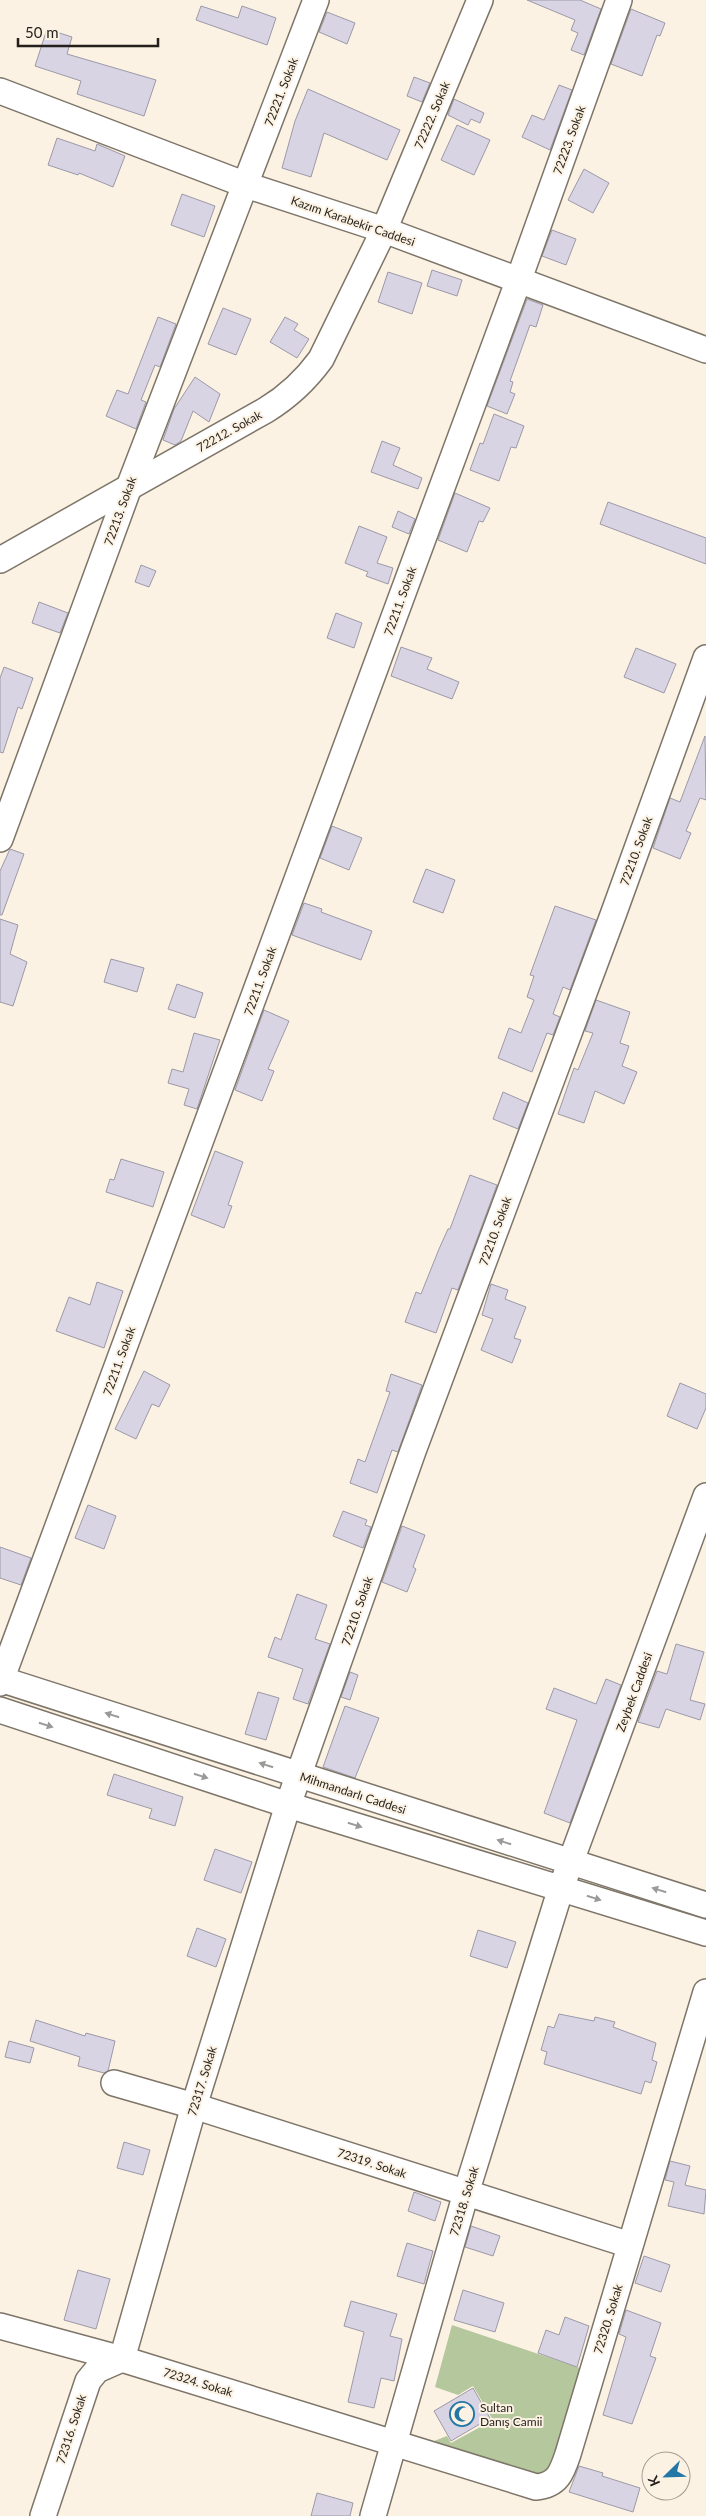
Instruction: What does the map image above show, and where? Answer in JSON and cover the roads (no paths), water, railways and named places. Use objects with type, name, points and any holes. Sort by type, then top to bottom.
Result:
[{"type":"street","name":"72221. Sokak","points":[[246,185],[316,0]]},
{"type":"street","name":"72222. Sokak","points":[[384,230],[480,0]]},
{"type":"street","name":"72223. Sokak","points":[[519,279],[619,0]]},
{"type":"street","name":"Kazım Karabekir Caddesi","points":[[0,91],[246,185],[384,230],[706,350]]},
{"type":"street","name":"72213. Sokak","points":[[0,839],[129,487],[246,185]]},
{"type":"street","name":"72212. Sokak","points":[[0,560],[266,410],[300,386],[321,359],[384,230]]},
{"type":"street","name":"72211. Sokak","points":[[0,1681],[519,279]]},
{"type":"street","name":"72210. Sokak","points":[[288,1805],[413,1451],[610,924],[706,658]]},
{"type":"street","name":"Zeybek Caddesi","points":[[561,1888],[706,1496]]},
{"type":"street","name":"Mihmandarlı Caddesi","points":[[0,1681],[706,1905]]},
{"type":"street","points":[[0,1710],[288,1805],[706,1933]]},
{"type":"street","name":"72317. Sokak","points":[[122,2359],[194,2106],[288,1805]]},
{"type":"street","name":"72318. Sokak","points":[[373,2516],[466,2193],[561,1888]]},
{"type":"street","name":"72320. Sokak","points":[[394,2442],[536,2487],[546,2486],[555,2481],[562,2472],[706,1992]]},
{"type":"street","name":"72319. Sokak","points":[[114,2083],[194,2106],[630,2244]]},
{"type":"street","name":"72324. Sokak","points":[[0,2326],[122,2359],[394,2442]]},
{"type":"street","name":"72316. Sokak","points":[[43,2516],[88,2381],[97,2370],[122,2359]]},
{"type":"place","name":"Sultan Danış Camii","points":[[462,2414]]}]
